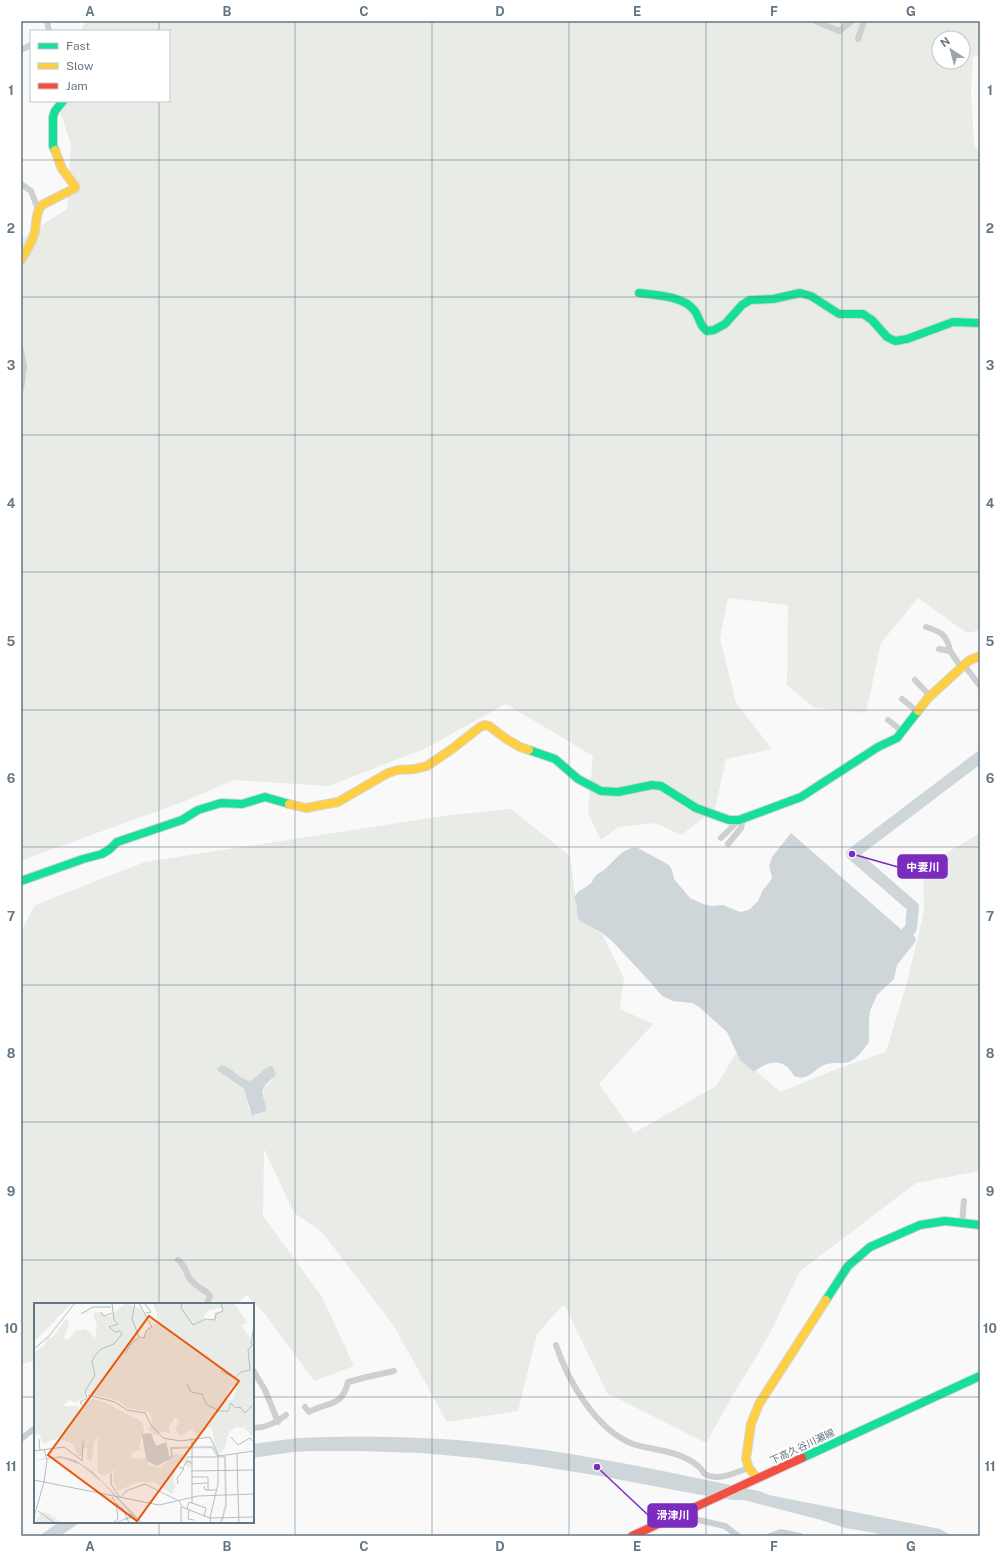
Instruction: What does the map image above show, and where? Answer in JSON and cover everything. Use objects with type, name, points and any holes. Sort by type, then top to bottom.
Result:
[{"type":"street","points":[[815,21],[839,31],[852,21]]},
{"type":"street","points":[[858,39],[864,21]]},
{"type":"street","points":[[21,50],[30,46]]},
{"type":"street","points":[[38,209],[42,205],[75,188],[62,169],[53,146],[53,117],[55,111],[62,102]]},
{"type":"street","points":[[21,184],[31,191],[38,209],[34,235],[21,260]]},
{"type":"street","points":[[639,293],[671,298],[685,305],[695,311],[700,326],[707,331],[718,329],[726,324],[743,304],[753,298],[761,297],[775,299],[801,293],[809,294],[817,298],[834,312],[841,315],[863,314],[877,324],[888,337],[896,341],[907,340],[950,323],[980,322]]},
{"type":"street","points":[[21,351],[24,362],[21,389]]},
{"type":"street","points":[[926,627],[937,631],[947,638],[950,651],[980,686]]},
{"type":"street","points":[[939,649],[950,651]]},
{"type":"street","points":[[21,881],[102,854],[117,842],[126,840],[149,830],[178,822],[208,806],[221,803],[242,804],[265,797],[306,808],[338,802],[388,773],[427,766],[446,754],[480,727],[486,726],[489,726],[520,747],[555,759],[578,780],[601,791],[618,792],[652,785],[661,786],[696,808],[729,820],[741,820],[801,797],[878,747],[893,740],[902,732],[930,696],[970,660],[980,656]]},
{"type":"street","points":[[915,680],[930,696]]},
{"type":"street","points":[[902,699],[917,711]]},
{"type":"street","points":[[888,720],[902,732]]},
{"type":"street","points":[[721,838],[741,820]]},
{"type":"street","points":[[728,844],[741,828],[741,820]]},
{"type":"street","points":[[962,1223],[964,1201]]},
{"type":"street","points":[[754,1479],[746,1459],[746,1452],[751,1424],[759,1404],[848,1266],[870,1247],[920,1225],[945,1221],[980,1225]]},
{"type":"street","points":[[178,1260],[184,1264],[190,1279],[209,1294],[210,1296],[206,1303]]},
{"type":"street","points":[[556,1346],[567,1373],[585,1403],[612,1431],[620,1437],[633,1443],[685,1457],[697,1466],[704,1474],[724,1477],[749,1468]]},
{"type":"street","points":[[305,1407],[309,1412],[340,1400],[344,1395],[348,1382],[367,1376],[394,1371]]},
{"type":"street","points":[[254,1372],[265,1390],[278,1422]]},
{"type":"street","name":"下高久谷川瀬線","points":[[632,1536],[980,1376]]},
{"type":"street","points":[[254,1428],[268,1426],[278,1422],[286,1415]]},
{"type":"street","points":[[21,1439],[34,1429]]},
{"type":"street","points":[[676,1515],[725,1526],[738,1536]]},
{"type":"street","points":[[770,1536],[781,1532],[800,1536]]},
{"type":"shaded area","points":[[87,21],[980,21],[980,54],[973,57],[971,91],[974,144],[980,154],[980,630],[967,633],[918,598],[881,643],[866,713],[813,707],[787,685],[788,605],[728,598],[720,638],[736,703],[772,749],[726,759],[715,809],[681,835],[656,823],[618,827],[601,840],[588,813],[593,756],[506,704],[424,749],[329,786],[233,780],[188,800],[21,861],[21,239],[67,209],[71,145],[57,102],[170,102],[170,30],[81,30]]},
{"type":"shaded area","points":[[511,809],[570,856],[578,915],[601,932],[624,978],[620,1009],[653,1024],[599,1084],[634,1133],[716,1086],[736,1053],[780,1092],[834,1070],[886,1052],[908,979],[924,911],[923,867],[980,833],[980,1171],[916,1183],[800,1271],[768,1337],[706,1443],[607,1393],[564,1304],[537,1334],[518,1411],[447,1422],[394,1326],[321,1231],[294,1213],[264,1149],[263,1216],[322,1297],[354,1366],[314,1381],[265,1314],[247,1295],[237,1303],[34,1303],[34,1361],[21,1364],[21,932],[35,905],[145,862],[443,816]],"holes":[[[228,1068],[241,1078],[249,1081],[256,1078],[266,1068],[273,1079],[264,1088],[263,1113],[255,1116],[248,1108],[244,1089],[225,1077]]]},
{"type":"shaded area","points":[[791,833],[903,931],[913,934],[916,941],[897,965],[894,979],[877,995],[870,1011],[869,1042],[863,1050],[849,1062],[827,1064],[804,1077],[794,1076],[786,1066],[781,1063],[771,1063],[753,1071],[740,1060],[727,1032],[699,1007],[692,1003],[673,1001],[662,996],[612,941],[601,932],[580,921],[574,898],[580,891],[592,882],[593,878],[597,874],[604,870],[624,851],[638,848],[669,865],[674,879],[690,898],[703,904],[712,906],[723,905],[740,912],[745,911],[750,909],[758,901],[763,890],[771,880],[772,877],[769,866],[772,857]]},
{"type":"shaded area","points":[[222,1065],[249,1081],[255,1078],[266,1068],[272,1066],[276,1074],[263,1089],[266,1111],[252,1116],[244,1089],[218,1071],[217,1068]]},
{"type":"shaded area","points":[[388,1437],[448,1439],[522,1447],[590,1457],[940,1529],[951,1535],[959,1536],[885,1536],[845,1528],[821,1520],[744,1500],[733,1500],[696,1494],[532,1465],[476,1458],[421,1453],[358,1451],[293,1452],[254,1458],[254,1444],[298,1438]]},
{"type":"shaded area","points":[[58,1523],[80,1523],[60,1536],[39,1536]]},
{"type":"waterway","points":[[898,943],[911,928],[913,907],[852,854],[980,757]]},
{"type":"traffic: fast","points":[[55,150],[53,146],[53,117],[55,111],[62,102]]},
{"type":"traffic: fast","points":[[639,293],[669,297],[689,305],[694,310],[702,327],[707,331],[714,330],[725,324],[742,305],[750,300],[773,299],[800,293],[811,296],[839,314],[863,314],[872,320],[887,337],[895,341],[907,339],[953,322],[980,323]]},
{"type":"traffic: fast","points":[[529,750],[555,759],[578,779],[601,791],[618,792],[652,785],[661,786],[696,808],[729,820],[739,820],[801,797],[878,747],[897,738],[918,711]]},
{"type":"traffic: fast","points":[[21,881],[83,859],[102,854],[117,842],[182,820],[198,810],[221,803],[242,804],[265,797],[289,804]]},
{"type":"traffic: fast","points":[[826,1300],[848,1266],[870,1247],[920,1225],[945,1221],[980,1225]]},
{"type":"traffic: fast","points":[[802,1458],[980,1376]]},
{"type":"traffic: slow","points":[[21,260],[34,235],[38,211],[42,205],[75,188],[62,169],[55,150]]},
{"type":"traffic: slow","points":[[918,711],[927,699],[964,665],[970,660],[980,656]]},
{"type":"traffic: slow","points":[[289,804],[306,808],[338,802],[388,773],[427,766],[480,727],[485,725],[489,726],[520,747],[529,750]]},
{"type":"traffic: slow","points":[[757,1478],[749,1468],[746,1459],[751,1424],[759,1404],[826,1300]]},
{"type":"traffic: jam","points":[[632,1536],[802,1458]]},
{"type":"place","name":"中妻川","points":[[852,854]]},
{"type":"place","name":"滑津川","points":[[597,1467]]}]
